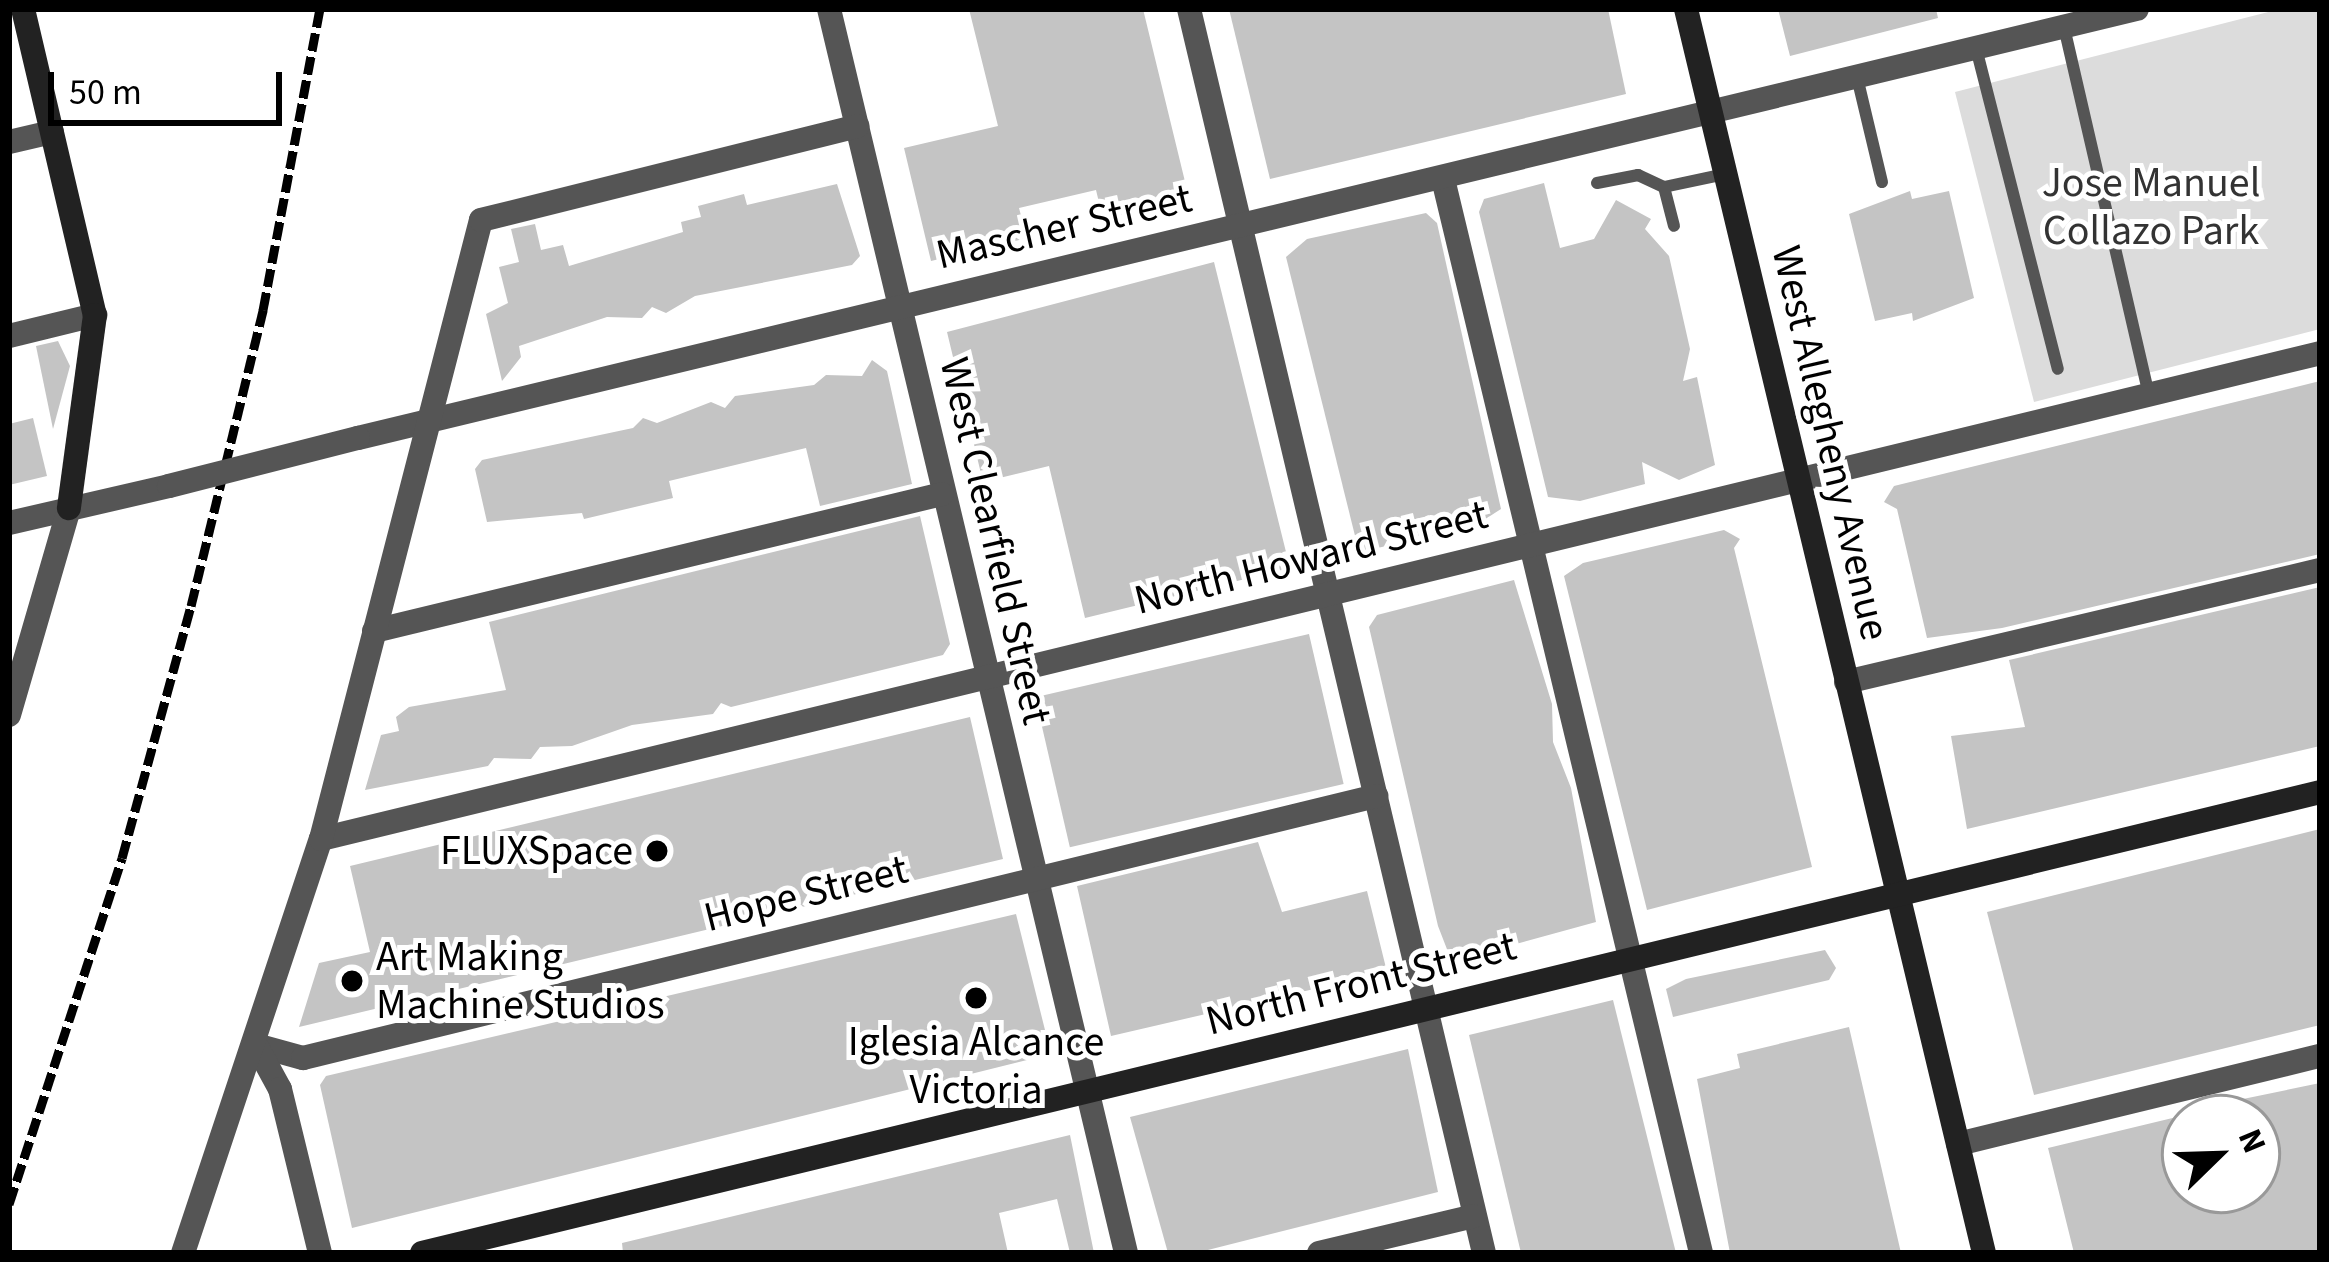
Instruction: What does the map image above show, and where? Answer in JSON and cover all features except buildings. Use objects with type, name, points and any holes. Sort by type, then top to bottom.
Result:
[{"type":"street","points":[[9,715],[69,508],[95,315],[23,9]]},
{"type":"street","name":"West Clearfield Street","points":[[829,9],[1126,1253]]},
{"type":"street","points":[[1189,9],[1484,1253]]},
{"type":"street","name":"West Allegheny Avenue","points":[[1686,9],[1984,1253]]},
{"type":"street","name":"Mascher Street","points":[[9,523],[2137,9]]},
{"type":"street","points":[[184,1253],[321,839],[481,220],[856,126]]},
{"type":"street","points":[[9,142],[52,131]]},
{"type":"street","points":[[1443,179],[1701,1253]]},
{"type":"street","points":[[9,336],[95,315]]},
{"type":"street","name":"North Howard Street","points":[[321,839],[2320,353]]},
{"type":"street","points":[[374,631],[942,494]]},
{"type":"street","points":[[1846,682],[2320,570]]},
{"type":"street","name":"North Front Street","points":[[422,1253],[2320,792]]},
{"type":"street","name":"Hope Street","points":[[256,1045],[304,1058],[1376,796]]},
{"type":"street","points":[[256,1045],[280,1089],[320,1253]]},
{"type":"street","points":[[1958,1144],[2320,1056]]},
{"type":"street","points":[[1318,1253],[1474,1216]]},
{"type":"lane","points":[[2064,27],[2149,395]]},
{"type":"lane","points":[[1976,48],[2057,369]]},
{"type":"lane","points":[[1857,76],[1882,182]]},
{"type":"lane","points":[[1597,183],[1638,175],[1664,187],[1725,174]]},
{"type":"lane","points":[[1664,187],[1674,226]]},
{"type":"green space","name":"Jose Manuel Collazo Park","points":[[2280,9],[2320,9],[2320,329],[2034,402],[1955,92]]},
{"type":"railway","points":[[9,1204],[122,858],[191,606],[263,310],[320,9]]},
{"type":"place","name":"FLUXSpace","points":[[657,851]]},
{"type":"place","name":"Art Making Machine Studios","points":[[352,981]]},
{"type":"place","name":"Iglesia Alcance Victoria","points":[[976,998]]}]
